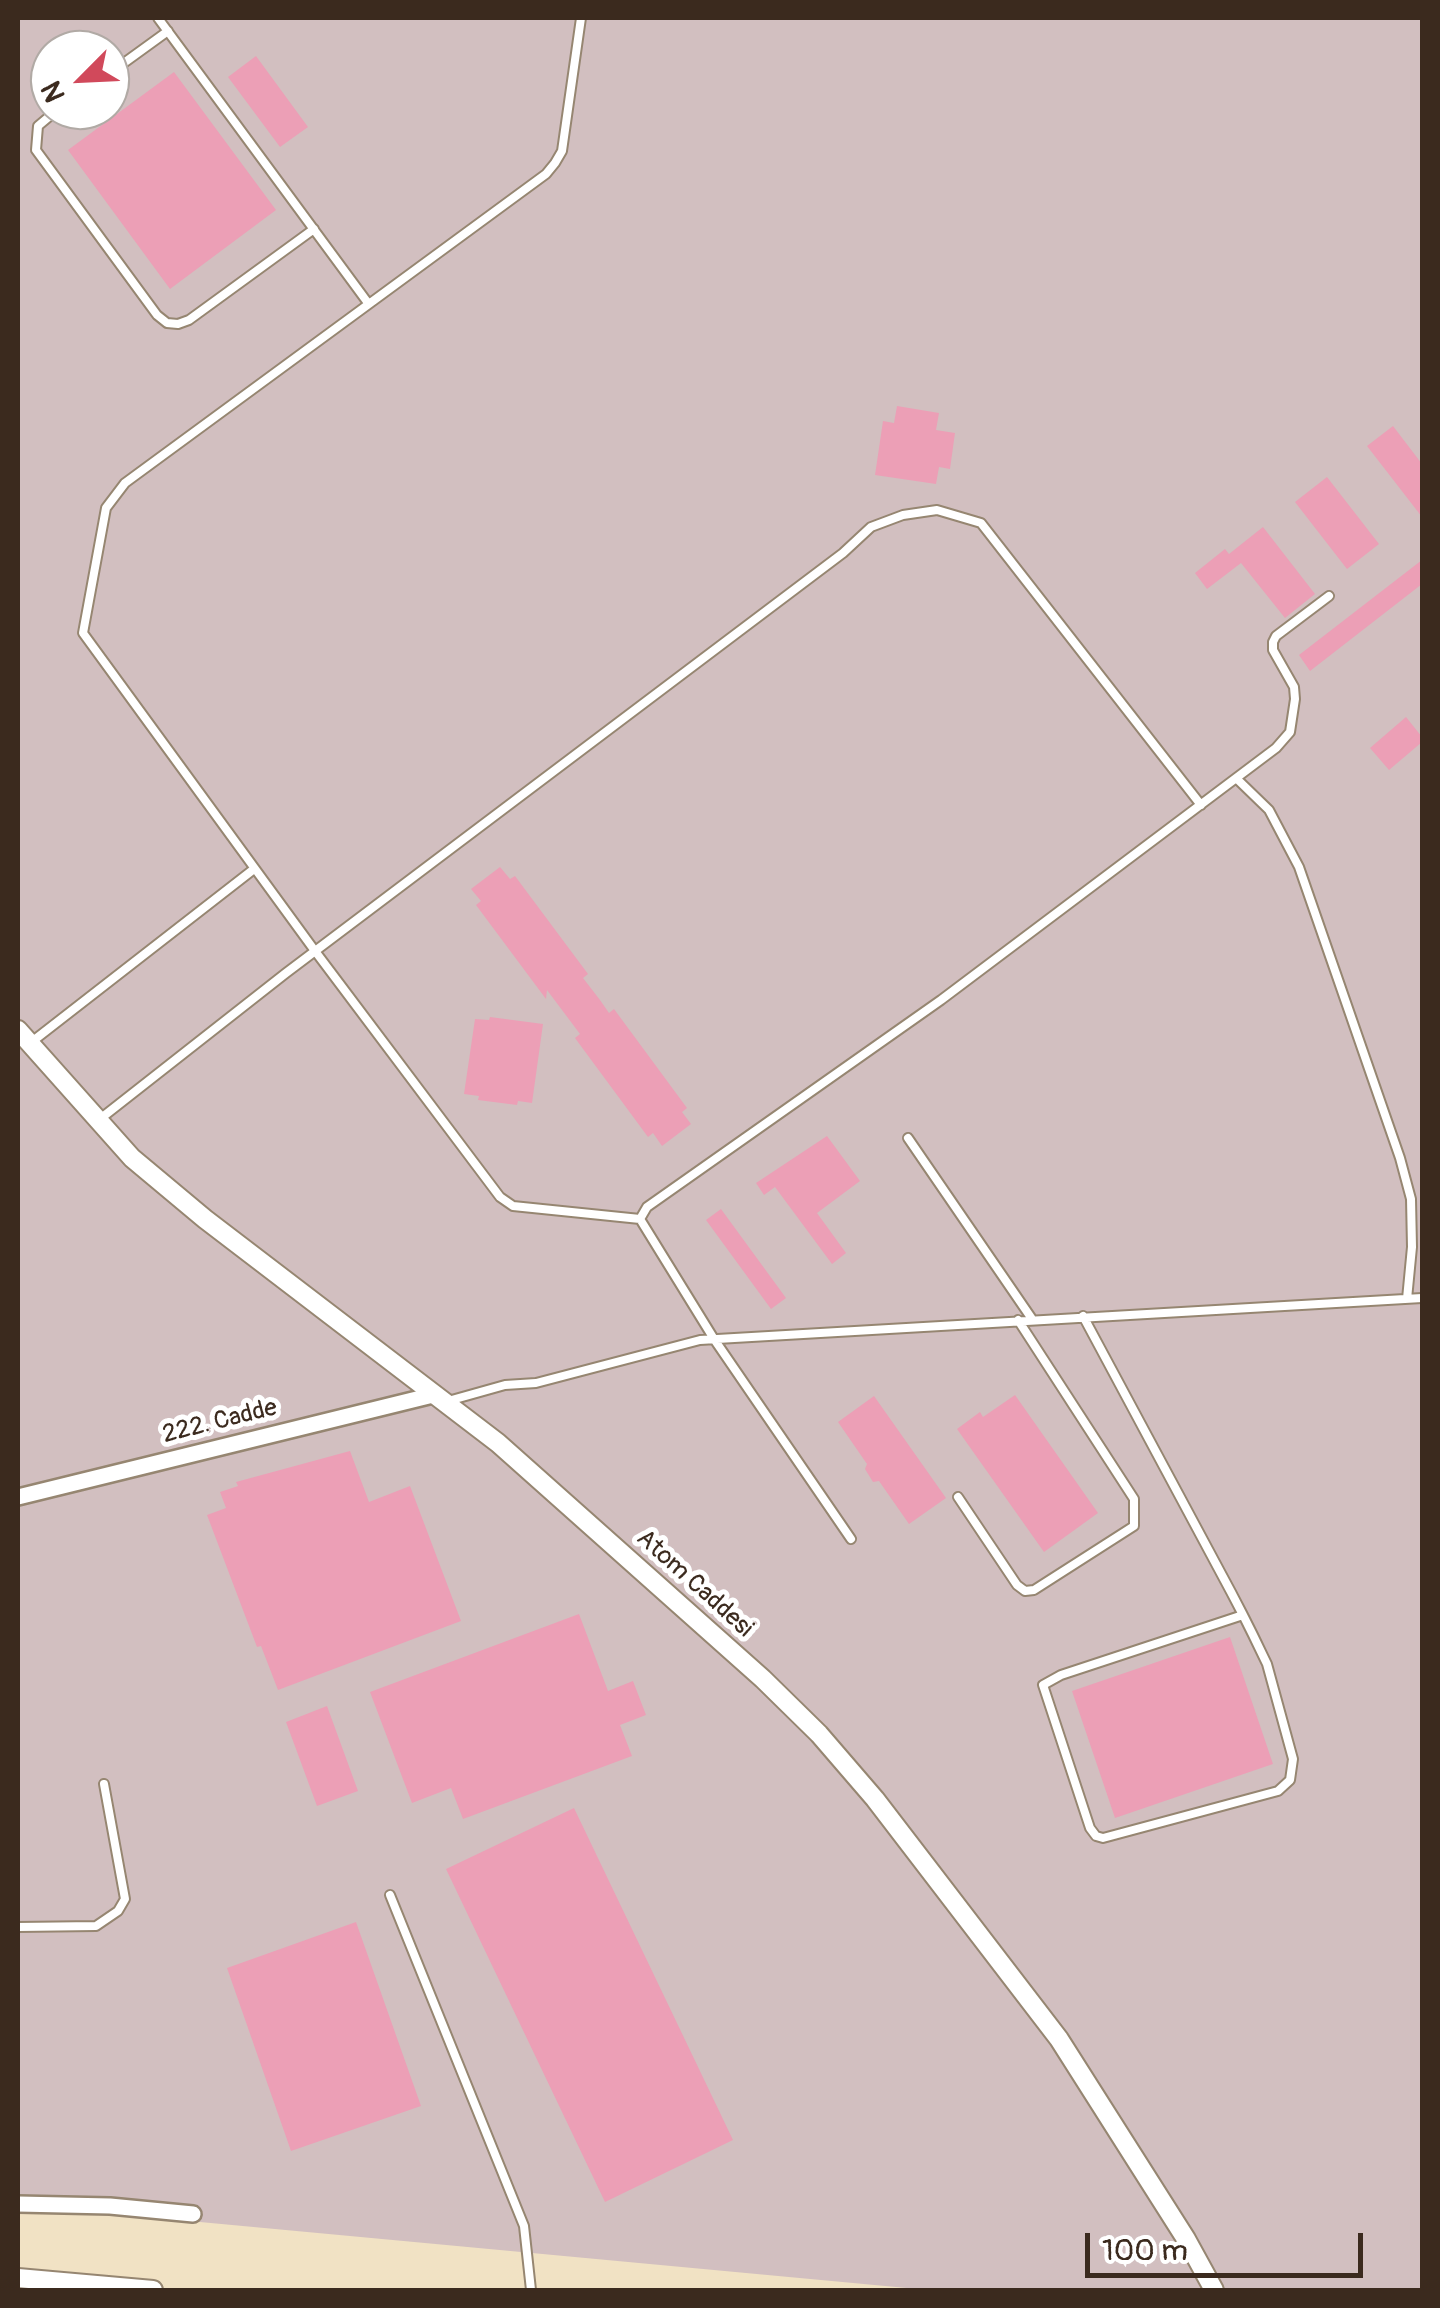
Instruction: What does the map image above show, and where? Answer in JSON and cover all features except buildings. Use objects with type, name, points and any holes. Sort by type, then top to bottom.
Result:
[{"type":"street","name":"Atom Caddesi","points":[[23,1037],[132,1158],[205,1219],[498,1444],[764,1679],[819,1734],[875,1800],[1060,2039],[1214,2290]]},
{"type":"street","name":"222. Cadde","points":[[18,1497],[439,1399]]},
{"type":"street","points":[[18,2204],[110,2206],[193,2214]]},
{"type":"street","points":[[18,2278],[154,2290]]},
{"type":"lane","points":[[158,18],[368,303]]},
{"type":"lane","points":[[581,18],[562,151],[555,163],[546,174],[125,483],[106,508],[83,628],[86,642],[506,1202],[513,1206],[640,1220]]},
{"type":"lane","points":[[130,58],[168,31]]},
{"type":"lane","points":[[37,130],[36,150],[157,315],[167,323],[189,320],[314,229]]},
{"type":"lane","points":[[97,1122],[314,951],[843,553],[872,527],[903,515],[937,510],[981,524],[1202,806]]},
{"type":"lane","points":[[640,1220],[647,1207],[941,1000],[1276,748],[1290,732],[1294,688],[1274,650],[1276,636],[1330,596]]},
{"type":"lane","points":[[1236,778],[1269,810],[1299,867],[1400,1158],[1411,1199],[1407,1299]]},
{"type":"lane","points":[[23,1037],[254,868]]},
{"type":"lane","points":[[908,1138],[1032,1319]]},
{"type":"lane","points":[[640,1220],[714,1339],[851,1539]]},
{"type":"lane","points":[[439,1399],[505,1385],[536,1383],[714,1339],[749,1340],[1032,1319],[1422,1298]]},
{"type":"lane","points":[[1083,1316],[1243,1615],[1267,1664],[1294,1759],[1290,1780],[1278,1791],[1102,1838],[1096,1836],[1090,1828],[1043,1685],[1062,1674],[1243,1615]]},
{"type":"lane","points":[[958,1497],[1025,1591],[1034,1590],[1134,1526],[1134,1500],[1018,1320]]},
{"type":"lane","points":[[18,1927],[96,1926],[118,1912],[125,1899],[104,1784]]},
{"type":"lane","points":[[390,1895],[524,2226],[531,2290]]},
{"type":"shaded area","points":[[18,18],[1422,18],[1422,2290],[928,2290],[18,2205]]}]
